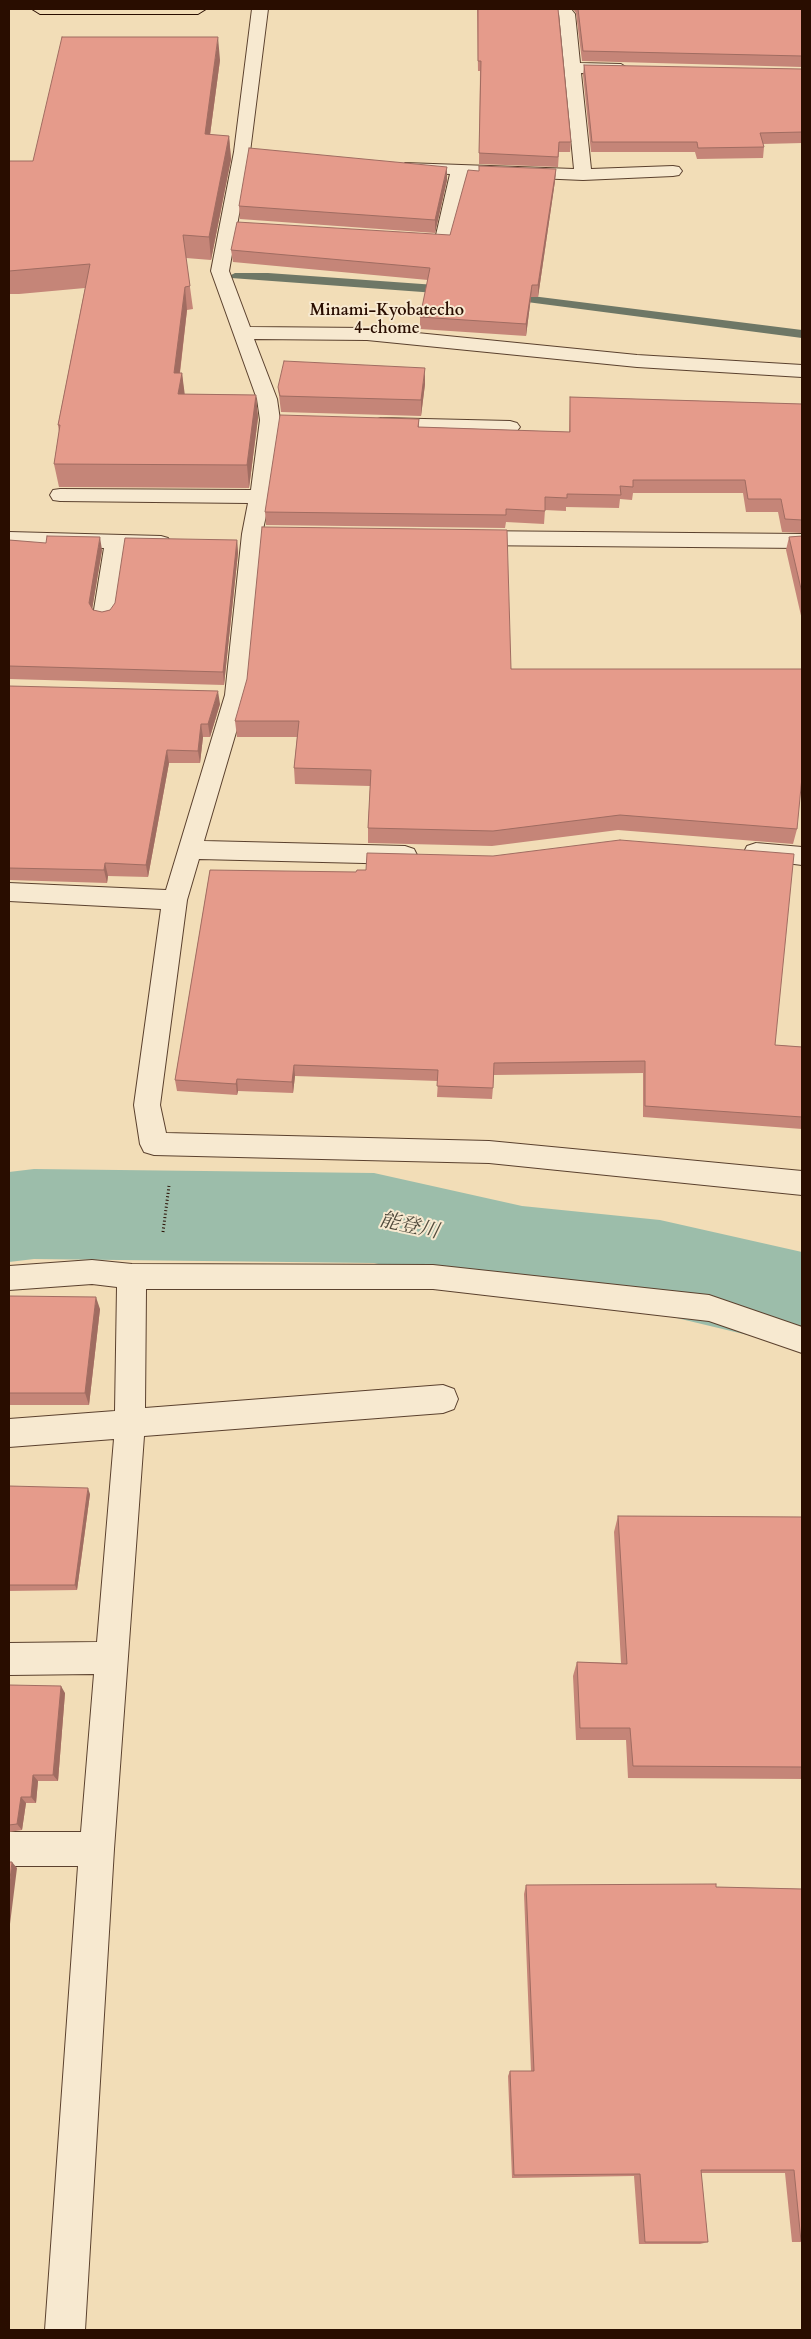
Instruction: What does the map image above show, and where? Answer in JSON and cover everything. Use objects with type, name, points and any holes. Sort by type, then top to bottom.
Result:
[{"type":"main road","points":[[40,9],[198,9]]},
{"type":"street","points":[[260,9],[242,152],[220,272],[267,399],[279,421],[260,497],[226,695],[191,850],[174,900],[147,1105],[154,1144],[489,1152],[802,1182]]},
{"type":"street","points":[[563,9],[567,14],[583,175]]},
{"type":"street","points":[[572,68],[639,70]]},
{"type":"street","points":[[242,152],[261,154]]},
{"type":"street","points":[[392,166],[583,175],[673,171]]},
{"type":"street","points":[[394,238],[443,241],[460,170]]},
{"type":"street","points":[[227,226],[247,228]]},
{"type":"street","points":[[241,333],[367,334],[637,361],[802,370]]},
{"type":"street","points":[[366,423],[510,427]]},
{"type":"street","points":[[60,495],[260,497]]},
{"type":"street","points":[[447,537],[802,541]]},
{"type":"street","points":[[9,539],[183,544]]},
{"type":"street","points":[[104,616],[115,542]]},
{"type":"street","points":[[191,850],[424,855]]},
{"type":"street","points":[[734,850],[802,856]]},
{"type":"street","points":[[9,892],[174,900]]},
{"type":"street","points":[[9,1278],[92,1272],[132,1276],[432,1277],[709,1308],[802,1340]]},
{"type":"street","points":[[64,2330],[97,1849],[130,1425],[132,1276]]},
{"type":"street","points":[[9,1433],[443,1399]]},
{"type":"street","points":[[9,1659],[112,1658]]},
{"type":"street","points":[[9,1849],[97,1849]]},
{"type":"path","points":[[163,1235],[171,1177]]},
{"type":"building","points":[[478,9],[558,9],[571,142],[559,142],[558,157],[479,153],[481,61],[478,61]]},
{"type":"building","points":[[578,9],[802,9],[802,56],[583,51]]},
{"type":"building","points":[[62,37],[218,37],[205,134],[229,136],[209,237],[183,235],[190,286],[185,287],[174,373],[182,373],[178,394],[256,395],[247,465],[54,464],[60,425],[58,425],[90,264],[9,271],[9,161],[33,161]]},
{"type":"building","points":[[584,65],[802,69],[802,132],[760,133],[764,147],[698,148],[697,142],[592,142]]},
{"type":"building","points":[[249,148],[447,167],[435,220],[239,206]]},
{"type":"building","points":[[479,166],[556,169],[538,285],[532,285],[526,324],[420,317],[430,268],[231,250],[237,222],[450,235],[468,170],[479,171]]},
{"type":"building","points":[[284,361],[425,368],[421,400],[280,396],[278,387]]},
{"type":"building","points":[[570,397],[802,404],[802,520],[785,519],[781,499],[748,499],[745,480],[633,480],[633,487],[620,486],[621,495],[567,494],[567,498],[545,497],[545,511],[506,509],[506,515],[265,512],[280,415],[419,419],[418,427],[570,432]]},
{"type":"building","points":[[262,527],[507,530],[511,669],[802,669],[802,777],[797,829],[620,815],[493,831],[368,828],[371,770],[294,768],[299,721],[235,721],[247,679]]},
{"type":"building","points":[[47,536],[100,537],[89,603],[93,610],[102,612],[110,610],[115,603],[125,538],[237,540],[223,672],[9,666],[9,540],[46,543]]},
{"type":"building","points":[[802,536],[802,593],[789,537]]},
{"type":"building","points":[[9,686],[218,691],[208,724],[201,724],[198,751],[167,750],[146,865],[105,863],[104,870],[9,868]]},
{"type":"building","points":[[620,840],[794,854],[775,1045],[802,1047],[802,1117],[645,1106],[645,1061],[494,1063],[493,1088],[437,1086],[438,1070],[294,1065],[292,1082],[237,1079],[236,1084],[175,1080],[210,870],[356,872],[357,870],[366,870],[367,853],[493,856]]},
{"type":"building","points":[[9,1296],[96,1297],[85,1393],[9,1393]]},
{"type":"building","points":[[9,1486],[88,1488],[75,1585],[9,1585]]},
{"type":"building","points":[[618,1516],[802,1517],[802,1767],[633,1766],[630,1728],[580,1728],[577,1662],[627,1664]]},
{"type":"building","points":[[9,1685],[61,1686],[53,1775],[33,1775],[31,1797],[21,1797],[17,1824],[9,1825]]},
{"type":"building","points":[[9,1862],[12,1862],[9,1888]]},
{"type":"building","points":[[716,1884],[716,1887],[802,1889],[802,2241],[794,2170],[701,2170],[708,2242],[645,2242],[640,2174],[514,2175],[510,2071],[534,2071],[526,1885]]},
{"type":"waterway","points":[[235,276],[268,276],[450,290]]},
{"type":"waterway","points":[[508,297],[802,334]]},
{"type":"waterway","name":"能登川","points":[[9,1217],[34,1214],[374,1218],[522,1252],[660,1267],[802,1300]]},
{"type":"district","name":"Minami-Kyobatecho 4-chome","points":[[387,320]]}]
